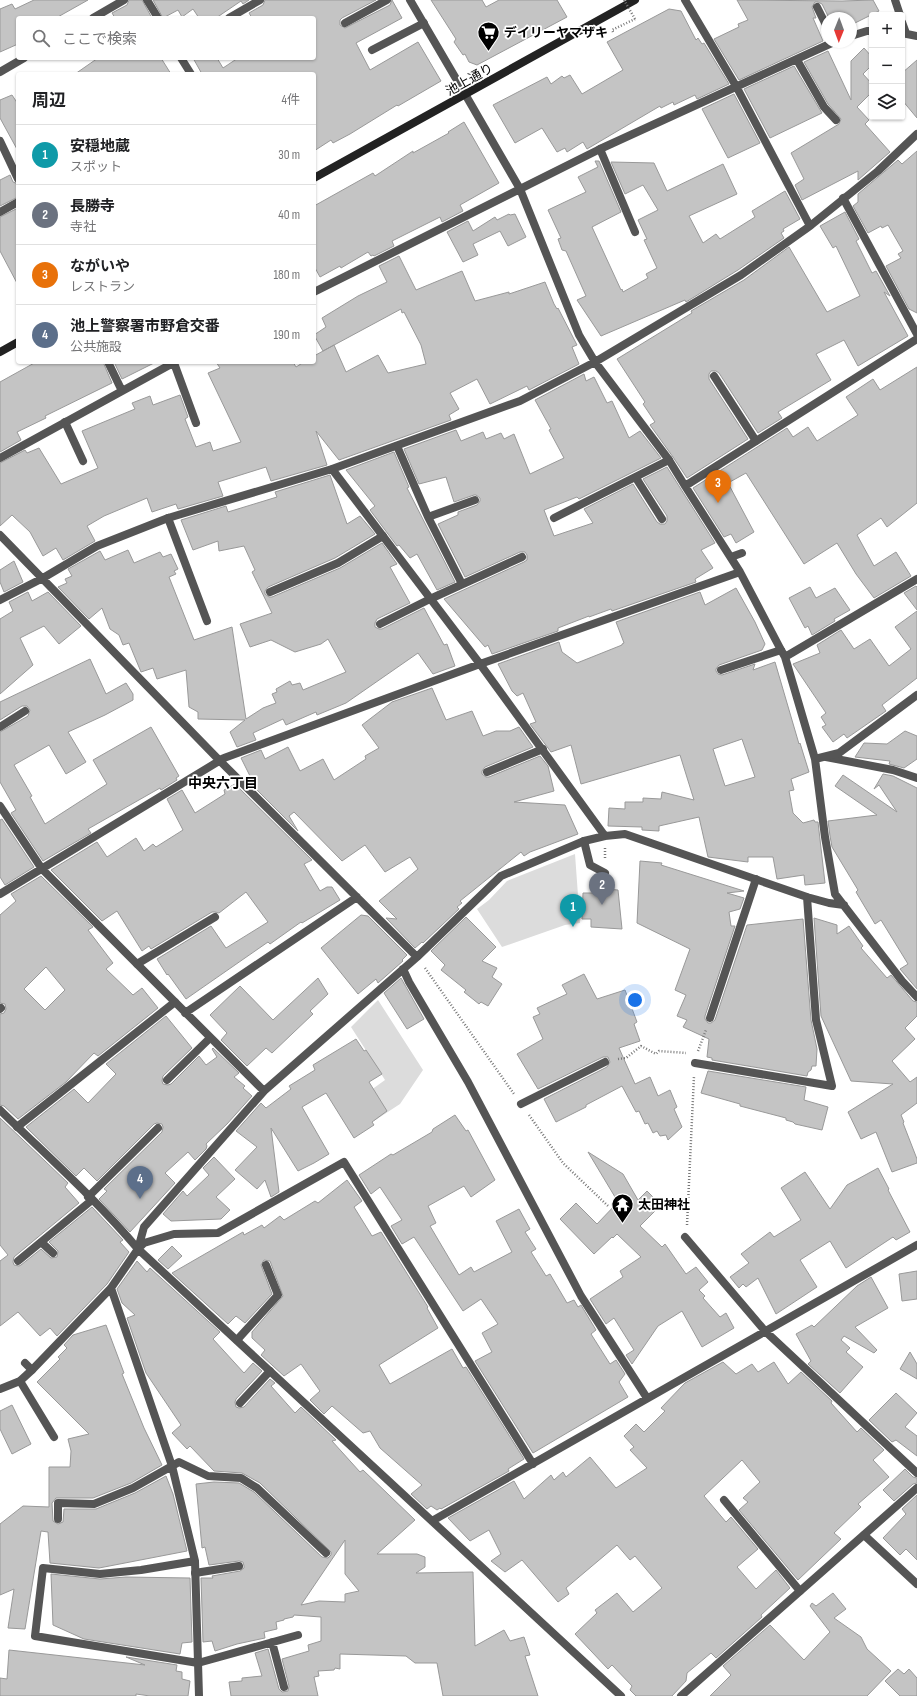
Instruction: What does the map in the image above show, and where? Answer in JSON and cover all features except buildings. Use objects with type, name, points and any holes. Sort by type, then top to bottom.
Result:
[{"type":"main road","name":"池上通り","points":[[316,177],[635,0]]},
{"type":"main road","points":[[0,352],[16,343]]},
{"type":"street","points":[[96,16],[124,0]]},
{"type":"street","points":[[147,0],[157,16]]},
{"type":"street","points":[[232,16],[260,0]]},
{"type":"street","points":[[346,23],[387,0]]},
{"type":"street","points":[[410,0],[520,189],[579,335],[595,362],[669,460],[740,572],[783,654],[815,759],[825,837],[835,894],[902,981],[917,998]]},
{"type":"street","points":[[684,0],[736,86],[810,226]]},
{"type":"street","points":[[895,0],[899,12]]},
{"type":"street","points":[[817,7],[821,15]]},
{"type":"street","points":[[372,50],[424,23]]},
{"type":"street","points":[[857,34],[869,31]]},
{"type":"street","points":[[905,33],[917,36]]},
{"type":"street","points":[[316,289],[600,149],[822,48]]},
{"type":"street","points":[[0,72],[21,60]]},
{"type":"street","points":[[182,60],[190,72]]},
{"type":"street","points":[[797,60],[824,107],[836,120]]},
{"type":"street","points":[[0,600],[43,578],[97,546],[168,518],[332,469],[520,401],[595,362],[741,275],[810,226],[878,171],[917,134]]},
{"type":"street","points":[[0,141],[16,175]]},
{"type":"street","points":[[600,149],[635,232]]},
{"type":"street","points":[[843,198],[917,334]]},
{"type":"street","points":[[0,212],[16,203]]},
{"type":"street","points":[[685,486],[917,340]]},
{"type":"street","points":[[109,364],[122,390]]},
{"type":"street","points":[[0,458],[170,364]]},
{"type":"street","points":[[175,364],[196,423]]},
{"type":"street","points":[[714,376],[756,441]]},
{"type":"street","points":[[66,422],[83,461]]},
{"type":"street","points":[[397,446],[428,517],[462,584]]},
{"type":"street","points":[[554,518],[636,478],[669,460]]},
{"type":"street","points":[[332,469],[480,664],[605,836]]},
{"type":"street","points":[[636,478],[662,519]]},
{"type":"street","points":[[428,517],[475,500]]},
{"type":"street","points":[[168,518],[207,621]]},
{"type":"street","points":[[0,535],[220,760],[417,957]]},
{"type":"street","points":[[270,592],[338,563],[382,536]]},
{"type":"street","points":[[731,558],[742,553]]},
{"type":"street","points":[[380,624],[462,584],[522,558]]},
{"type":"street","points":[[0,894],[220,760],[480,664],[740,572]]},
{"type":"street","points":[[721,670],[783,654],[917,579]]},
{"type":"street","points":[[815,759],[839,753],[917,695]]},
{"type":"street","points":[[0,727],[25,712]]},
{"type":"street","points":[[487,772],[543,749]]},
{"type":"street","points":[[826,757],[893,770],[917,778]]},
{"type":"street","points":[[0,806],[42,869],[264,1091]]},
{"type":"street","points":[[138,1249],[144,1227],[264,1091],[417,957],[501,876],[584,841],[605,836],[624,834],[807,897],[829,903],[844,905]]},
{"type":"street","points":[[584,841],[590,865],[605,873]]},
{"type":"street","points":[[710,1018],[756,879]]},
{"type":"street","points":[[185,1013],[357,897]]},
{"type":"street","points":[[694,1063],[832,1086],[816,1020],[807,897]]},
{"type":"street","points":[[137,964],[215,917]]},
{"type":"street","points":[[403,969],[409,982],[468,1082],[581,1296],[647,1398]]},
{"type":"street","points":[[17,1127],[175,1002]]},
{"type":"street","points":[[167,1080],[210,1038]]},
{"type":"street","points":[[521,1104],[605,1062]]},
{"type":"street","points":[[0,1110],[124,1233],[138,1249],[621,1696]]},
{"type":"street","points":[[18,1261],[90,1199],[158,1128]]},
{"type":"street","points":[[0,1389],[20,1381],[32,1370],[111,1288],[138,1249],[144,1243],[174,1234],[218,1233],[344,1162],[533,1464]]},
{"type":"street","points":[[685,1237],[765,1331],[917,1473]]},
{"type":"street","points":[[41,1242],[53,1253]]},
{"type":"street","points":[[432,1521],[917,1245]]},
{"type":"street","points":[[237,1340],[278,1295],[266,1265]]},
{"type":"street","points":[[111,1288],[172,1466],[195,1561],[198,1696]]},
{"type":"street","points":[[25,1363],[32,1370]]},
{"type":"street","points":[[240,1403],[270,1371]]},
{"type":"street","points":[[20,1381],[54,1437]]},
{"type":"street","points":[[58,1519],[58,1503],[94,1504],[133,1488],[179,1462],[208,1476],[241,1478],[257,1488],[326,1553]]},
{"type":"street","points":[[681,1696],[917,1488]]},
{"type":"street","points":[[724,1500],[800,1591]]},
{"type":"street","points":[[864,1535],[917,1584]]},
{"type":"street","points":[[195,1561],[141,1570],[100,1574],[42,1568],[35,1636],[198,1663],[298,1635]]},
{"type":"street","points":[[195,1573],[239,1566]]},
{"type":"street","points":[[272,1642],[284,1687]]},
{"type":"path","points":[[613,32],[612,30],[634,19],[624,0]]},
{"type":"path","points":[[417,957],[563,1163],[608,1206]]},
{"type":"path","points":[[685,1237],[687,1223],[694,1063],[710,1018]]},
{"type":"path","points":[[605,1062],[626,1058],[641,1046],[656,1054],[659,1051],[678,1054],[697,1052]]},
{"type":"shaded area","points":[[575,854],[580,923],[565,925],[502,947],[477,909],[489,900],[507,881]]},
{"type":"shaded area","points":[[378,1000],[423,1070],[400,1104],[374,1121],[360,1098],[385,1080],[351,1027]]},
{"type":"place","name":"デイリーヤマザキ","points":[[489,52]]},
{"type":"place","name":"ながいや","points":[[718,503]]},
{"type":"place","name":"長勝寺","points":[[602,905]]},
{"type":"place","name":"安穏地蔵","points":[[573,927]]},
{"type":"place","name":"池上警察署市野倉交番","points":[[140,1199]]},
{"type":"place","name":"太田神社","points":[[622,1224]]},
{"type":"district","name":"中央六丁目","points":[[223,783]]}]
